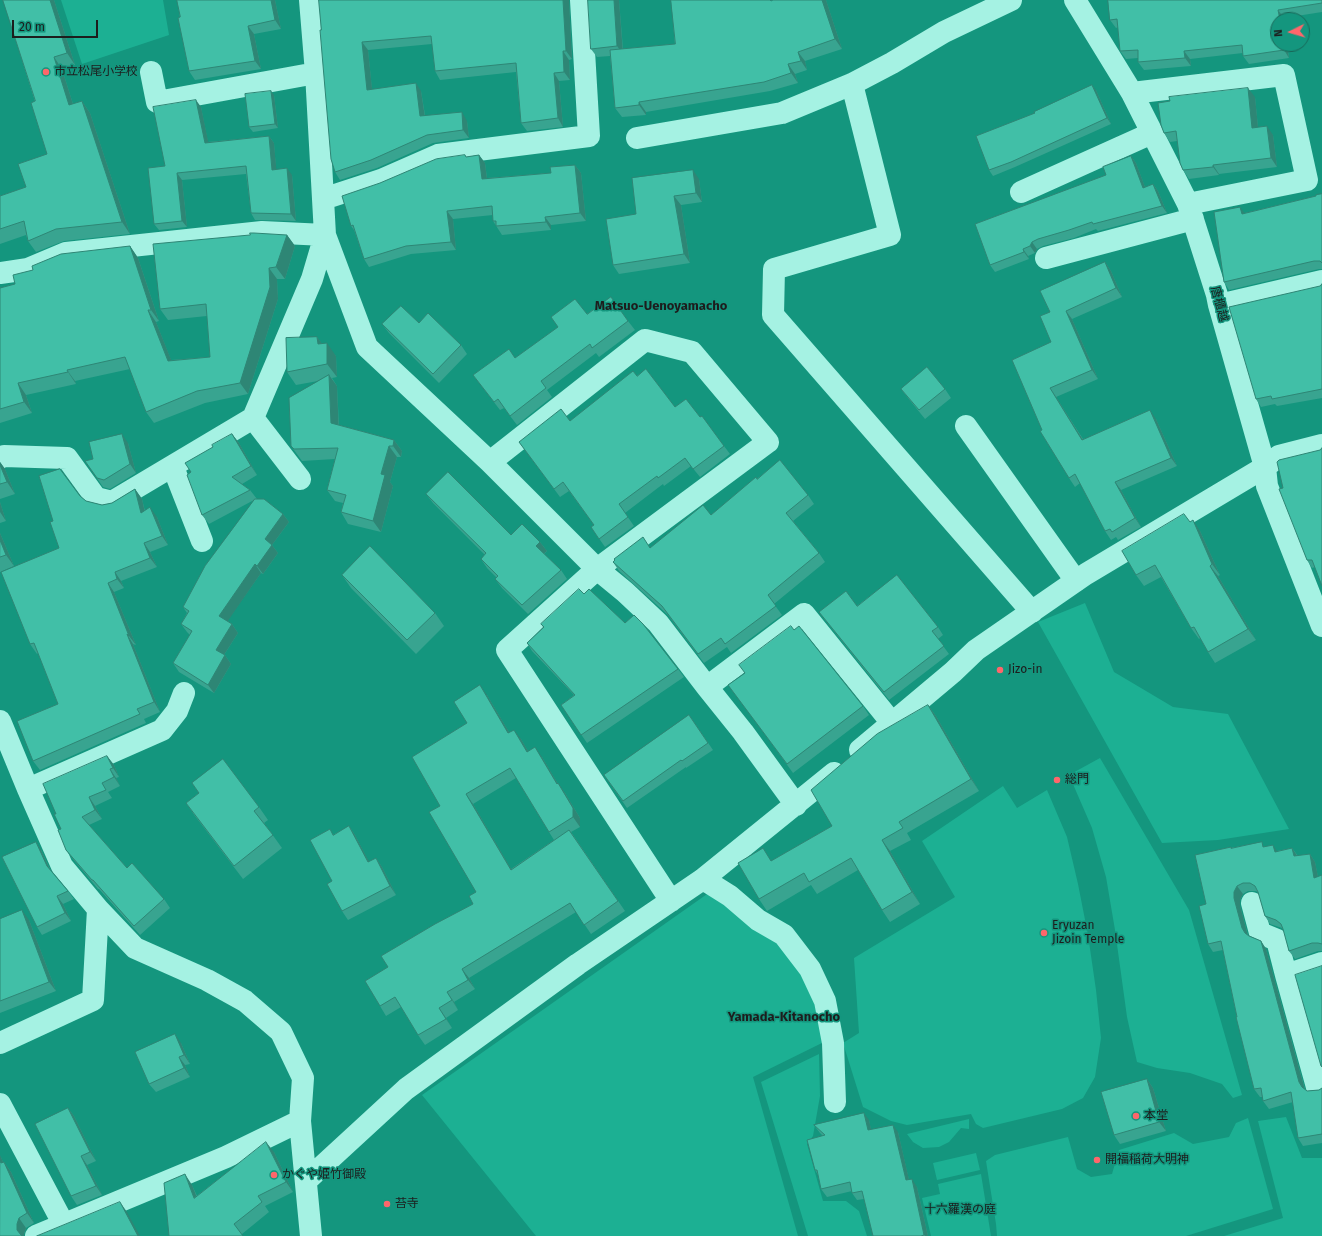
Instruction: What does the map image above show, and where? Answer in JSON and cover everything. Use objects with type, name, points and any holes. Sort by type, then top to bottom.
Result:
[{"type":"street","points":[[310,0],[316,73],[325,235],[367,347],[490,462],[597,569],[625,592],[658,623],[706,688],[743,732],[796,805]]},
{"type":"street","points":[[323,199],[381,180],[438,155],[589,136],[580,0]]},
{"type":"street","points":[[637,138],[782,114],[852,84],[892,63],[944,32],[1011,0]]},
{"type":"street","name":"唐櫃越","points":[[1075,0],[1132,94],[1191,212],[1217,295],[1265,466],[1267,486],[1322,626]]},
{"type":"street","points":[[151,72],[157,102],[316,73]]},
{"type":"street","points":[[1046,258],[1191,212],[1314,179],[1284,75],[1132,94]]},
{"type":"street","points":[[852,84],[890,235],[774,269],[773,315],[1032,612]]},
{"type":"street","points":[[1021,192],[1152,133]]},
{"type":"street","points":[[0,273],[28,269],[66,253],[262,232],[325,235]]},
{"type":"street","points":[[0,458],[4,456],[67,458],[96,498],[112,502],[253,418],[312,279],[325,235]]},
{"type":"street","points":[[1219,305],[1322,281]]},
{"type":"street","points":[[490,462],[645,340],[692,352],[768,442],[597,569],[507,650],[671,901]]},
{"type":"street","points":[[253,418],[300,479]]},
{"type":"street","points":[[966,426],[1076,581]]},
{"type":"street","points":[[306,1181],[406,1089],[578,964],[703,880],[796,805],[954,672],[976,650],[1076,581],[1279,456],[1322,445]]},
{"type":"street","points":[[174,466],[202,541]]},
{"type":"street","points":[[706,688],[804,614],[892,724]]},
{"type":"street","points":[[28,789],[162,730],[177,711],[184,693]]},
{"type":"street","points":[[0,721],[62,866],[98,909],[135,948],[207,980],[245,1000],[281,1032],[303,1078],[300,1122],[311,1236]]},
{"type":"street","points":[[703,880],[730,896],[758,920],[784,934],[810,969],[825,1001],[833,1043],[835,1102]]},
{"type":"street","points":[[1252,903],[1260,933],[1277,940],[1317,1087],[1322,1086]]},
{"type":"street","points":[[0,1043],[93,1000],[98,909]]},
{"type":"street","points":[[1286,975],[1322,963]]},
{"type":"street","points":[[0,1104],[64,1225]]},
{"type":"street","points":[[36,1236],[226,1157],[300,1122]]},
{"type":"green space","points":[[61,0],[163,0],[169,35],[82,64]]},
{"type":"green space","points":[[1085,603],[1114,672],[1173,707],[1228,714],[1289,829],[1218,840],[1162,843],[1038,622]]},
{"type":"green space","points":[[1100,758],[1189,910],[1242,1095],[1233,1098],[1222,1084],[1190,1073],[1157,1068],[1137,1062],[1127,1017],[1106,877],[1092,828],[1069,775]]},
{"type":"green space","points":[[1003,786],[1017,808],[1047,790],[1067,837],[1088,935],[1096,990],[1101,1038],[1095,1077],[1083,1098],[1062,1109],[983,1128],[976,1124],[971,1114],[907,1125],[891,1121],[863,1107],[843,1043],[859,1033],[854,958],[955,897],[922,841]]},
{"type":"green space","points":[[710,892],[786,950],[801,970],[816,1004],[826,1041],[753,1077],[798,1236],[536,1236],[422,1095]]},
{"type":"green space","points":[[819,1054],[820,1096],[813,1136],[807,1144],[823,1201],[846,1201],[859,1211],[867,1236],[808,1236],[761,1082]]},
{"type":"green space","points":[[1286,1117],[1302,1158],[1322,1158],[1322,1236],[1224,1236],[1283,1218],[1258,1121]]},
{"type":"green space","points":[[1248,1118],[1273,1209],[1186,1236],[997,1236],[986,1161],[995,1155],[1068,1137],[1077,1169],[1091,1177],[1112,1174],[1119,1150],[1174,1133],[1193,1144],[1229,1137],[1236,1123]]},
{"type":"green space","points":[[969,1119],[969,1129],[961,1128],[949,1142],[939,1147],[923,1148],[913,1142],[907,1134]]},
{"type":"green space","points":[[976,1153],[980,1170],[937,1180],[933,1163]]},
{"type":"green space","name":"十六羅漢の庭","points":[[981,1174],[991,1236],[931,1236],[922,1198],[940,1194],[938,1184]]},
{"type":"building","points":[[3,0],[50,0],[67,53],[54,57],[69,105],[82,101],[122,222],[56,229],[28,241],[24,221],[0,229],[0,196],[26,187],[18,164],[47,154],[31,103],[35,101]]},
{"type":"building","points":[[177,0],[271,0],[275,20],[248,26],[255,61],[189,71],[178,18],[180,17]]},
{"type":"building","points":[[319,0],[563,0],[566,51],[563,51],[564,72],[554,73],[558,118],[521,123],[516,63],[435,71],[431,36],[362,42],[367,90],[416,83],[420,116],[462,112],[463,130],[427,135],[371,160],[335,172],[331,159],[320,30]]},
{"type":"building","points":[[588,0],[614,0],[617,46],[591,49]]},
{"type":"building","points":[[671,0],[822,0],[835,39],[798,52],[801,61],[788,64],[791,73],[764,82],[639,102],[639,105],[615,108],[610,50],[675,44]]},
{"type":"building","points":[[1108,0],[1322,0],[1322,3],[1278,10],[1278,12],[1270,12],[1270,52],[1243,56],[1242,45],[1184,51],[1185,58],[1138,62],[1138,50],[1120,51],[1117,19],[1110,20]]},
{"type":"building","points":[[1092,85],[1107,118],[1011,162],[989,170],[976,136],[1035,113],[1034,112]]},
{"type":"building","points":[[1248,88],[1252,128],[1267,126],[1271,158],[1183,170],[1180,163],[1176,131],[1164,133],[1161,125],[1158,103],[1170,101],[1169,97]]},
{"type":"building","points":[[271,91],[275,124],[249,127],[245,94]]},
{"type":"building","points":[[196,100],[205,143],[269,136],[272,170],[287,168],[291,214],[251,213],[246,166],[177,173],[182,221],[154,224],[148,168],[165,166],[153,107]]},
{"type":"building","points":[[465,155],[466,157],[479,155],[482,179],[551,173],[550,167],[575,165],[580,213],[545,217],[546,222],[496,226],[496,221],[493,221],[492,206],[447,211],[451,242],[406,246],[364,259],[353,225],[351,226],[342,196],[380,183],[436,159]]},
{"type":"building","points":[[1131,156],[1143,188],[1153,184],[1162,206],[1093,224],[1092,222],[1038,239],[1032,242],[1030,246],[1023,249],[1024,252],[990,265],[975,224],[1106,175],[1103,167]]},
{"type":"building","points":[[693,170],[696,193],[674,196],[684,254],[613,265],[606,219],[636,214],[632,178]]},
{"type":"building","points":[[1322,194],[1322,263],[1320,261],[1314,261],[1224,282],[1214,212],[1240,207],[1242,214]]},
{"type":"building","points":[[250,233],[287,235],[276,267],[269,268],[270,287],[240,383],[197,391],[146,412],[125,357],[18,383],[24,402],[0,409],[0,288],[15,284],[13,275],[33,270],[32,266],[61,254],[130,246],[151,310],[148,310],[168,361],[210,357],[206,304],[160,309],[153,244],[250,235]]},
{"type":"building","points":[[1105,262],[1116,288],[1066,311],[1092,370],[1050,388],[1082,440],[1150,410],[1171,458],[1115,482],[1135,518],[1112,532],[1110,529],[1105,531],[1075,474],[1069,478],[1040,431],[1042,430],[1012,360],[1051,342],[1040,316],[1050,312],[1040,291]]},
{"type":"building","points":[[1322,284],[1322,389],[1272,399],[1271,396],[1256,399],[1229,307],[1320,286]]},
{"type":"building","points":[[611,297],[628,321],[592,348],[590,344],[541,381],[546,388],[510,416],[498,399],[494,402],[473,375],[509,349],[515,358],[558,327],[551,317],[575,299],[587,314]]},
{"type":"building","points":[[401,306],[419,323],[428,313],[461,345],[433,374],[382,324]]},
{"type":"building","points":[[317,337],[318,344],[327,343],[327,364],[287,372],[286,338]]},
{"type":"building","points":[[927,367],[945,389],[919,410],[901,389]]},
{"type":"building","points":[[646,369],[675,407],[686,399],[700,417],[702,416],[724,446],[693,469],[685,458],[658,478],[657,476],[619,504],[628,517],[599,539],[591,527],[594,525],[563,482],[554,489],[519,442],[561,409],[570,421],[633,371],[637,376]]},
{"type":"building","points":[[329,375],[331,423],[394,440],[393,446],[389,446],[381,474],[385,475],[373,521],[341,512],[346,495],[327,490],[338,448],[294,449],[291,446],[289,398]]},
{"type":"building","points":[[122,434],[130,464],[104,480],[97,478],[85,461],[93,459],[89,442]]},
{"type":"building","points":[[232,434],[251,466],[232,477],[250,490],[202,515],[187,475],[191,472],[185,463]]},
{"type":"building","points":[[1322,448],[1322,586],[1312,560],[1307,560],[1279,489],[1283,488],[1277,462],[1279,460],[1320,450]]},
{"type":"building","points":[[780,460],[808,495],[786,513],[819,553],[768,595],[776,606],[725,644],[721,638],[698,654],[662,606],[613,562],[615,560],[614,559],[643,537],[650,548],[703,505],[711,515],[756,477],[757,479]]},
{"type":"building","points":[[0,465],[7,482],[0,484]]},
{"type":"building","points":[[60,469],[80,496],[86,501],[102,505],[112,503],[135,489],[141,513],[150,507],[162,536],[144,543],[150,558],[115,572],[117,579],[108,583],[154,702],[137,709],[140,714],[33,761],[17,721],[58,704],[34,643],[30,644],[1,572],[59,548],[50,522],[53,521],[39,476]]},
{"type":"building","points":[[448,472],[511,535],[522,524],[540,542],[536,546],[561,570],[522,605],[495,579],[498,576],[481,559],[486,553],[426,494]]},
{"type":"building","points":[[255,499],[264,499],[283,514],[265,539],[272,545],[257,566],[255,564],[219,616],[232,624],[216,650],[225,655],[208,685],[173,663],[192,631],[181,624],[189,611],[183,607],[205,566]]},
{"type":"building","points":[[1184,514],[1190,522],[1193,520],[1212,564],[1210,566],[1248,629],[1208,652],[1194,627],[1191,628],[1155,565],[1136,575],[1122,551]]},
{"type":"building","points":[[0,540],[6,555],[0,557]]},
{"type":"building","points":[[370,546],[435,613],[407,640],[342,575]]},
{"type":"building","points":[[897,575],[938,627],[932,631],[944,646],[884,692],[819,612],[846,591],[857,606]]},
{"type":"building","points":[[579,589],[584,594],[589,589],[625,623],[634,615],[643,624],[678,669],[581,735],[561,705],[575,695],[527,643],[544,627],[541,624]]},
{"type":"building","points":[[791,626],[794,630],[799,626],[863,706],[787,764],[728,685],[745,673],[739,665]]},
{"type":"building","points":[[480,685],[508,733],[514,730],[527,752],[535,747],[573,808],[573,817],[549,832],[510,768],[466,794],[511,870],[569,830],[618,901],[584,925],[570,903],[462,969],[468,980],[447,992],[452,1000],[439,1008],[446,1019],[418,1035],[395,997],[380,1006],[365,981],[388,967],[381,956],[435,924],[473,904],[469,896],[476,892],[429,812],[440,806],[412,757],[467,723],[454,702]]},
{"type":"building","points":[[928,705],[971,779],[899,822],[903,828],[882,840],[912,892],[882,910],[851,858],[809,882],[804,873],[759,899],[738,863],[763,848],[771,861],[832,826],[811,790],[877,734]]},
{"type":"building","points":[[689,715],[708,743],[623,801],[604,775]]},
{"type":"building","points":[[107,756],[113,768],[110,769],[114,777],[102,783],[106,790],[89,797],[95,810],[82,817],[127,868],[132,863],[164,899],[134,926],[66,850],[58,830],[61,829],[54,814],[56,814],[43,784]]},
{"type":"building","points":[[223,759],[259,807],[254,811],[273,835],[234,866],[186,803],[199,793],[192,783]]},
{"type":"building","points":[[349,826],[368,862],[376,858],[390,886],[342,911],[327,884],[332,881],[310,840],[330,829],[333,835]]},
{"type":"building","points":[[36,842],[47,866],[68,891],[57,896],[65,913],[37,927],[2,857]]},
{"type":"building","points":[[1262,842],[1263,847],[1273,845],[1275,852],[1292,848],[1294,856],[1310,854],[1314,878],[1322,875],[1322,944],[1312,943],[1289,951],[1281,924],[1276,920],[1265,916],[1255,886],[1250,883],[1243,883],[1237,886],[1234,892],[1234,898],[1242,928],[1249,936],[1261,941],[1299,1082],[1307,1091],[1319,1090],[1322,1088],[1322,1134],[1298,1138],[1291,1092],[1263,1101],[1261,1088],[1254,1089],[1236,1017],[1221,941],[1208,944],[1199,906],[1206,904],[1195,855]]},
{"type":"building","points":[[22,910],[49,982],[0,1001],[0,919]]},
{"type":"building","points":[[1322,966],[1322,1067],[1295,975]]},
{"type":"building","points":[[175,1034],[184,1055],[179,1057],[184,1068],[149,1084],[135,1052]]},
{"type":"building","name":"本堂","points":[[1147,1079],[1159,1122],[1114,1135],[1101,1092]]},
{"type":"building","points":[[68,1108],[90,1152],[81,1156],[96,1186],[71,1196],[35,1124]]},
{"type":"building","points":[[864,1113],[868,1130],[893,1125],[906,1180],[912,1179],[924,1235],[873,1236],[862,1191],[852,1193],[850,1182],[821,1189],[817,1170],[815,1170],[807,1140],[825,1135],[814,1125]]},
{"type":"building","points":[[266,1142],[286,1182],[258,1196],[262,1202],[234,1224],[243,1236],[169,1236],[164,1183],[185,1174],[194,1198]]},
{"type":"building","points":[[0,1161],[1,1163],[4,1162],[27,1213],[19,1218],[17,1224],[17,1230],[22,1236],[0,1236]]},
{"type":"building","points":[[120,1202],[138,1236],[37,1236]]},
{"type":"place","name":"市立松尾小学校","points":[[46,72]]},
{"type":"place","name":"Jizo-in","points":[[1000,670]]},
{"type":"place","name":"総門","points":[[1057,780]]},
{"type":"place","name":"Eryuzan Jizoin Temple","points":[[1044,933]]},
{"type":"place","name":"本堂","points":[[1136,1116]]},
{"type":"place","name":"開福稲荷大明神","points":[[1097,1160]]},
{"type":"place","name":"かぐや姫竹御殿","points":[[274,1175]]},
{"type":"place","name":"苔寺","points":[[387,1204]]},
{"type":"district","name":"Matsuo-Uenoyamacho","points":[[661,306]]},
{"type":"district","name":"Yamada-Kitanocho","points":[[784,1017]]}]
